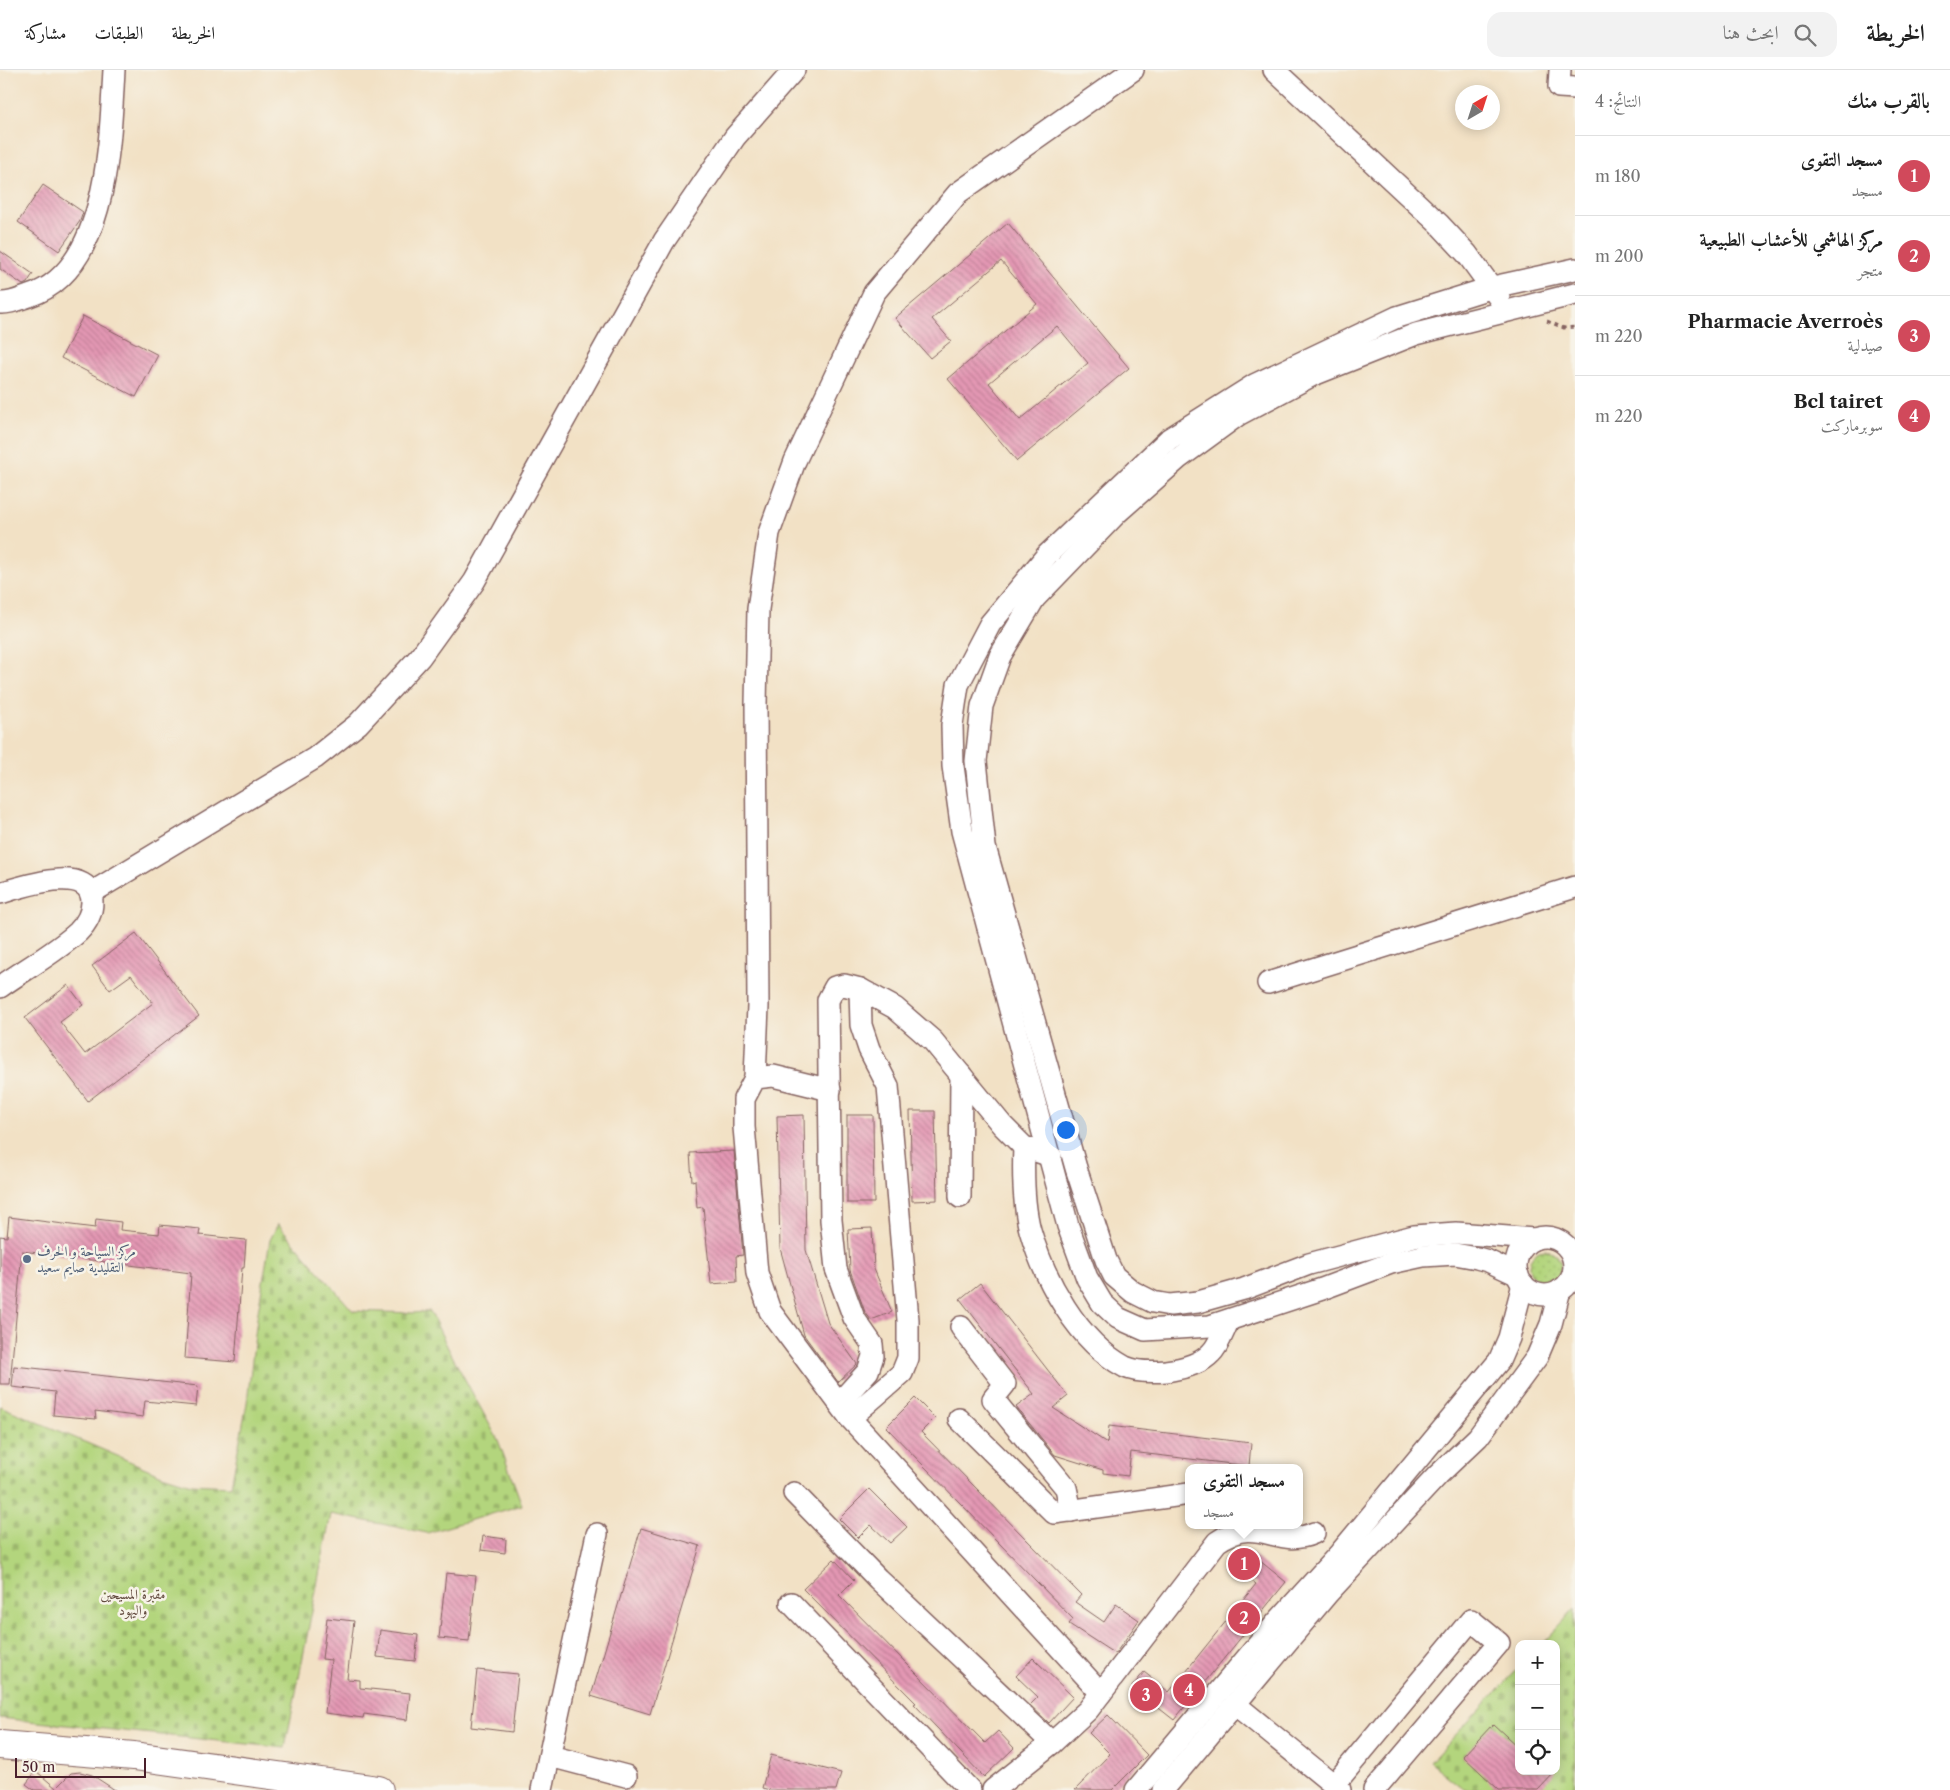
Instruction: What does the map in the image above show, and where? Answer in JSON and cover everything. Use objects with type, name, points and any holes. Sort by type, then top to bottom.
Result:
[{"type":"main road","points":[[0,1745],[134,1756],[336,1787],[380,1790]]},
{"type":"street","points":[[0,303],[43,291],[70,266],[95,221],[108,163],[114,70]]},
{"type":"street","points":[[91,892],[315,758],[358,724],[420,657],[474,582],[664,241],[736,137],[794,70]]},
{"type":"street","points":[[1101,1693],[844,1411],[770,1312],[757,1273],[744,1127],[744,1099],[755,1078],[758,1006],[756,704],[758,609],[770,533],[795,461],[874,293],[958,193],[1133,70]]},
{"type":"street","points":[[1274,70],[1424,208],[1467,254],[1493,287],[1507,312]]},
{"type":"street","points":[[1560,70],[1559,87],[1575,88]]},
{"type":"street","points":[[1569,1281],[1551,1294],[1541,1294],[1488,1261],[1455,1254],[1423,1256],[1391,1263],[1322,1289],[1210,1326],[1145,1330],[1118,1318],[1102,1302],[1086,1278],[1068,1226],[1051,1156],[962,831],[952,758],[952,726],[958,685],[990,624],[1048,554],[1169,439],[1256,384],[1388,321],[1493,287],[1575,269]]},
{"type":"street","points":[[1163,1790],[1328,1593],[1438,1475],[1478,1437],[1537,1357],[1574,1270],[1570,1244],[1550,1237],[1534,1239],[1456,1233],[1414,1236],[1310,1264],[1244,1289],[1198,1302],[1170,1305],[1153,1302],[1133,1292],[1114,1276],[1106,1260],[1076,1168],[985,847],[976,761],[982,706],[1000,656],[1034,599],[1118,512],[1178,458],[1238,415],[1313,376],[1416,334],[1575,294]]},
{"type":"street","points":[[0,893],[40,881],[76,880],[85,885],[91,892],[92,903],[88,919],[78,931],[0,987]]},
{"type":"street","points":[[1268,983],[1575,887]]},
{"type":"street","points":[[844,1411],[868,1371],[873,1356],[872,1344],[854,1318],[836,1268],[831,1220],[828,1000],[835,987],[844,985],[860,989],[895,1008],[933,1041],[1002,1125],[1024,1147],[1051,1156]]},
{"type":"street","points":[[844,1411],[902,1373],[908,1358],[908,1320],[888,1086],[869,1049],[861,1025],[860,989]]},
{"type":"street","points":[[960,1197],[961,1075]]},
{"type":"street","points":[[755,1078],[773,1076],[830,1090]]},
{"type":"street","points":[[1024,1147],[1027,1210],[1030,1228],[1038,1253],[1064,1308],[1100,1348],[1126,1367],[1155,1372],[1184,1368],[1212,1353],[1228,1320]]},
{"type":"street","points":[[1136,1790],[1278,1621],[1340,1553],[1499,1361],[1509,1338],[1521,1280],[1517,1258],[1527,1244],[1534,1239]]},
{"type":"street","points":[[961,1327],[1005,1384],[993,1399],[1066,1488],[1071,1511]]},
{"type":"street","points":[[959,1419],[1054,1513],[1185,1495]]},
{"type":"street","points":[[794,1493],[878,1580],[1052,1743]]},
{"type":"street","points":[[993,1790],[1052,1743],[1088,1710],[1217,1542],[1231,1533],[1247,1529],[1285,1538],[1302,1538],[1306,1528],[1340,1553]]},
{"type":"street","points":[[542,1790],[597,1534]]},
{"type":"street","points":[[791,1603],[970,1790]]},
{"type":"street","points":[[1236,1705],[1337,1788],[1471,1620],[1499,1643],[1374,1790]]},
{"type":"street","points":[[550,1756],[626,1776]]},
{"type":"green space","name":"مقبرة المسيحين واليهود","points":[[278,1224],[353,1311],[414,1313],[430,1311],[498,1440],[522,1505],[427,1533],[331,1514],[285,1748],[0,1718],[0,1406],[162,1475],[191,1484],[231,1486],[247,1403],[257,1318],[270,1240]]},
{"type":"green space","points":[[1545,1250],[1557,1254],[1561,1266],[1557,1278],[1545,1282],[1533,1278],[1529,1266],[1533,1254]]},
{"type":"green space","points":[[1575,1609],[1575,1790],[1465,1790],[1430,1762],[1515,1672],[1515,1775],[1560,1775],[1560,1640],[1546,1640]]},
{"type":"building","points":[[43,185],[83,212],[80,221],[59,251],[18,222]]},
{"type":"building","points":[[1008,223],[1129,368],[1017,461],[948,379],[1037,304],[1001,261],[932,319],[951,341],[930,358],[895,318]],"holes":[[[1057,326],[1088,363],[1020,420],[989,383]]]},
{"type":"building","points":[[0,251],[33,274],[27,283],[23,285],[0,269]]},
{"type":"building","points":[[83,316],[158,355],[136,397],[61,358]]},
{"type":"building","points":[[136,933],[199,1016],[88,1101],[25,1018],[68,985],[83,1005],[60,1022],[85,1054],[153,1003],[131,975],[110,990],[92,966]]},
{"type":"building","points":[[910,1111],[935,1111],[937,1200],[912,1201]]},
{"type":"building","points":[[804,1115],[806,1250],[828,1323],[857,1364],[838,1382],[804,1335],[780,1248],[777,1116]]},
{"type":"building","points":[[847,1115],[873,1115],[874,1203],[847,1203]]},
{"type":"building","points":[[734,1151],[743,1255],[736,1256],[737,1282],[711,1284],[703,1207],[697,1208],[695,1180],[692,1181],[690,1153]]},
{"type":"building","points":[[9,1217],[95,1228],[96,1219],[121,1222],[120,1230],[159,1234],[160,1225],[200,1229],[199,1235],[246,1240],[235,1362],[185,1358],[191,1273],[22,1251],[10,1384],[0,1384],[0,1236],[7,1237]]},
{"type":"building","points":[[872,1228],[874,1269],[892,1312],[871,1320],[865,1312],[850,1270],[848,1229]]},
{"type":"building","points":[[980,1283],[1068,1396],[1053,1408],[1107,1443],[1109,1426],[1251,1443],[1249,1464],[1232,1464],[1131,1452],[1128,1476],[1103,1473],[1103,1470],[1055,1455],[1016,1407],[1034,1394],[960,1299]]},
{"type":"building","points":[[14,1366],[198,1386],[196,1406],[145,1401],[143,1417],[95,1411],[96,1419],[53,1415],[55,1392],[12,1387]]},
{"type":"building","points":[[915,1398],[935,1418],[921,1432],[1081,1595],[1075,1602],[1104,1622],[1116,1604],[1139,1620],[1115,1654],[1069,1624],[1073,1619],[886,1427]]},
{"type":"building","points":[[869,1489],[907,1527],[890,1543],[871,1525],[858,1538],[839,1519]]},
{"type":"building","points":[[641,1528],[700,1546],[650,1714],[591,1696]]},
{"type":"building","points":[[483,1536],[506,1539],[505,1553],[481,1550]]},
{"type":"building","points":[[1249,1552],[1286,1582],[1174,1720],[1132,1687],[1144,1672],[1169,1692],[1256,1584],[1236,1568]]},
{"type":"building","points":[[834,1559],[854,1580],[839,1595],[985,1743],[998,1731],[1014,1748],[984,1777],[914,1704],[916,1703],[803,1589]]},
{"type":"building","points":[[446,1573],[476,1576],[469,1641],[439,1638]]},
{"type":"building","points":[[327,1618],[354,1621],[347,1679],[360,1680],[360,1688],[410,1693],[407,1720],[364,1714],[363,1718],[325,1713],[331,1660],[322,1659]]},
{"type":"building","points":[[380,1630],[418,1635],[415,1661],[377,1657]]},
{"type":"building","points":[[1033,1658],[1073,1697],[1049,1723],[1030,1705],[1038,1697],[1016,1676]]},
{"type":"building","points":[[477,1670],[518,1674],[512,1732],[471,1727]]},
{"type":"building","points":[[1108,1715],[1147,1755],[1112,1790],[1075,1790],[1110,1754],[1089,1733]]},
{"type":"building","points":[[1493,1724],[1515,1744],[1515,1775],[1552,1775],[1538,1790],[1499,1790],[1463,1756]]},
{"type":"building","points":[[771,1755],[841,1773],[836,1790],[770,1790],[762,1788]]},
{"type":"building","points":[[36,1771],[56,1788],[71,1773],[80,1772],[92,1775],[115,1790],[34,1790],[26,1784]]},
{"type":"place","name":"مركز السياحة و الحرف التقليدية صايم سعيد","points":[[27,1259]]},
{"type":"place","name":"مسجد التقوى","points":[[1244,1564]]},
{"type":"place","name":"مركز الهاشمي للأعشاب الطبيعية","points":[[1244,1618]]},
{"type":"place","name":"Bcl tairet","points":[[1189,1690]]},
{"type":"place","name":"Pharmacie Averroès","points":[[1146,1695]]}]
